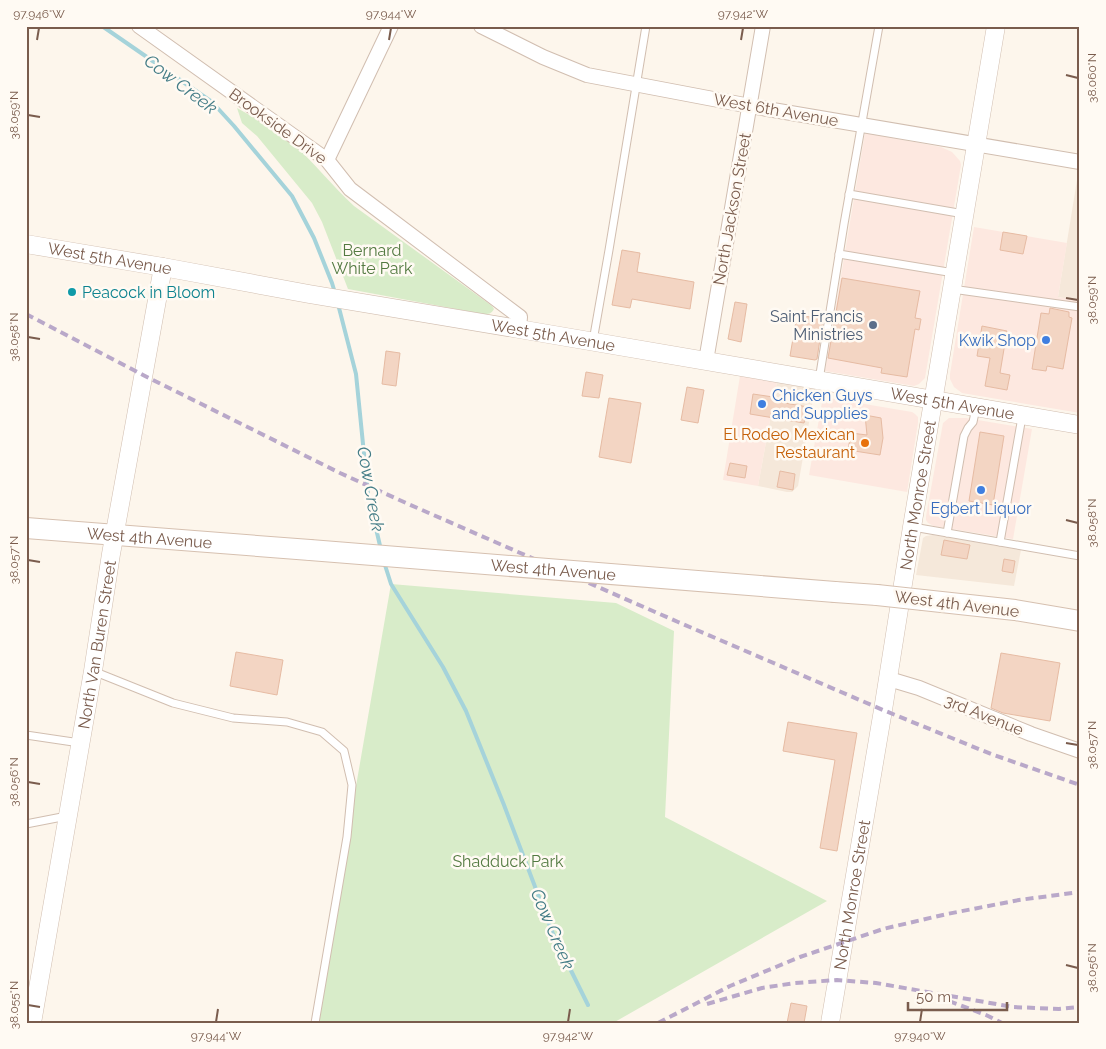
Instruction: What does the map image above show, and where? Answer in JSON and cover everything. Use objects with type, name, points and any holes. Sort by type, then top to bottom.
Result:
[{"type":"main road","name":"West 4th Avenue","points":[[26,528],[835,592],[1015,610],[1080,621]]},
{"type":"street","name":"Brookside Drive","points":[[139,26],[327,160],[350,189],[520,317],[519,329]]},
{"type":"street","points":[[327,160],[391,26]]},
{"type":"street","name":"West 6th Avenue","points":[[481,26],[543,58],[587,75],[750,106],[1080,162]]},
{"type":"street","name":"North Jackson Street","points":[[706,361],[763,26]]},
{"type":"street","name":"North Monroe Street","points":[[830,1023],[889,679],[912,527],[996,26]]},
{"type":"street","name":"West 5th Avenue","points":[[26,244],[1080,425]]},
{"type":"street","name":"North Van Buren Street","points":[[32,1023],[93,671],[114,535],[163,267]]},
{"type":"street","name":"3rd Avenue","points":[[889,679],[919,688],[1031,734],[1080,751]]},
{"type":"lane","points":[[593,342],[646,26]]},
{"type":"lane","points":[[819,380],[861,125],[880,26]]},
{"type":"lane","points":[[850,194],[965,214]]},
{"type":"lane","points":[[839,254],[953,281],[1080,307]]},
{"type":"lane","points":[[947,533],[964,436],[973,422],[976,407]]},
{"type":"lane","points":[[1000,542],[1022,415]]},
{"type":"lane","points":[[912,527],[1080,556]]},
{"type":"lane","points":[[93,671],[173,703],[233,718],[288,722],[322,732],[344,751],[352,785],[347,837],[315,1023]]},
{"type":"lane","points":[[26,735],[80,744]]},
{"type":"lane","points":[[26,824],[68,816]]},
{"type":"shaded area","points":[[865,133],[941,147],[952,152],[961,165],[925,378],[914,386],[825,371]]},
{"type":"shaded area","points":[[1078,174],[1080,174],[1080,301],[1058,297]]},
{"type":"shaded area","points":[[974,227],[1067,243],[1058,297],[1080,301],[1080,413],[962,393],[954,387],[950,374]]},
{"type":"shaded area","points":[[740,376],[777,382],[758,486],[723,480]]},
{"type":"shaded area","points":[[777,382],[815,388],[798,486],[792,492],[758,486]]},
{"type":"shaded area","points":[[823,397],[912,412],[918,417],[907,492],[809,475]]},
{"type":"shaded area","points":[[949,418],[966,418],[1032,429],[1013,539],[934,526],[926,520],[943,423]]},
{"type":"shaded area","points":[[933,535],[1021,550],[1014,586],[916,575],[923,538]]},
{"type":"green space","name":"Bernard White Park","points":[[237,108],[287,139],[354,206],[492,306],[493,311],[483,314],[348,289],[322,222],[312,203],[257,136],[242,123]]},
{"type":"green space","name":"Shadduck Park","points":[[391,584],[616,603],[674,631],[665,817],[827,901],[613,1023],[315,1023]]},
{"type":"building","points":[[1003,232],[1027,236],[1023,254],[1000,250]]},
{"type":"building","points":[[622,250],[640,253],[637,272],[694,282],[690,309],[632,299],[630,308],[612,305]]},
{"type":"building","points":[[842,278],[920,291],[915,318],[921,319],[919,330],[915,329],[907,377],[881,373],[882,368],[828,358]]},
{"type":"building","points":[[735,302],[747,304],[741,342],[728,339]]},
{"type":"building","points":[[1050,308],[1069,312],[1069,317],[1072,318],[1063,369],[1047,366],[1046,371],[1032,369],[1041,313],[1049,314]]},
{"type":"building","points":[[797,315],[823,319],[817,359],[815,360],[790,356]]},
{"type":"building","points":[[982,326],[1007,331],[1000,373],[1010,375],[1007,390],[985,386],[990,358],[977,356]]},
{"type":"building","points":[[386,351],[400,353],[396,386],[382,384]]},
{"type":"building","points":[[586,372],[603,375],[599,398],[582,396]]},
{"type":"building","points":[[687,387],[704,390],[698,423],[681,420]]},
{"type":"building","points":[[753,394],[773,397],[773,401],[808,407],[804,423],[750,414]]},
{"type":"building","points":[[609,398],[641,403],[631,463],[599,457]]},
{"type":"building","points":[[865,415],[881,418],[883,438],[880,455],[848,450],[851,433],[867,435]]},
{"type":"building","points":[[980,432],[1004,436],[993,505],[969,501]]},
{"type":"building","points":[[730,463],[747,466],[745,478],[727,475]]},
{"type":"building","points":[[780,471],[795,474],[793,490],[777,487]]},
{"type":"building","points":[[944,540],[970,545],[967,559],[941,555]]},
{"type":"building","points":[[1004,559],[1015,561],[1013,573],[1002,571]]},
{"type":"building","points":[[236,652],[283,660],[277,695],[230,686]]},
{"type":"building","points":[[1001,653],[1060,663],[1050,721],[1003,713],[991,708]]},
{"type":"building","points":[[788,722],[857,733],[837,851],[820,848],[835,760],[783,751]]},
{"type":"building","points":[[791,1003],[807,1006],[804,1023],[787,1023]]},
{"type":"waterway","name":"Cow Creek","points":[[102,26],[212,102],[234,126],[292,196],[314,238],[335,293]]},
{"type":"waterway","name":"Cow Creek","points":[[338,304],[356,374],[368,494],[381,550]]},
{"type":"waterway","name":"Cow Creek","points":[[384,562],[391,584],[443,667],[466,711],[553,934],[588,1005]]},
{"type":"railway","points":[[26,314],[143,375],[340,473],[406,503],[883,710],[991,754],[1080,785]]},
{"type":"railway","points":[[658,1023],[730,986],[800,957],[883,929],[1019,900],[1080,892]]},
{"type":"railway","points":[[707,1004],[762,988],[837,980],[876,983],[1013,1007],[1059,1009],[1080,1007]]},
{"type":"railway","points":[[949,1001],[1002,1023]]},
{"type":"place","name":"Peacock in Bloom","points":[[72,292]]},
{"type":"place","name":"Saint Francis Ministries","points":[[873,325]]},
{"type":"place","name":"Kwik Shop","points":[[1046,340]]},
{"type":"place","name":"Chicken Guys and Supplies","points":[[762,404]]},
{"type":"place","name":"El Rodeo Mexican Restaurant","points":[[865,443]]},
{"type":"place","name":"Egbert Liquor","points":[[981,490]]}]
